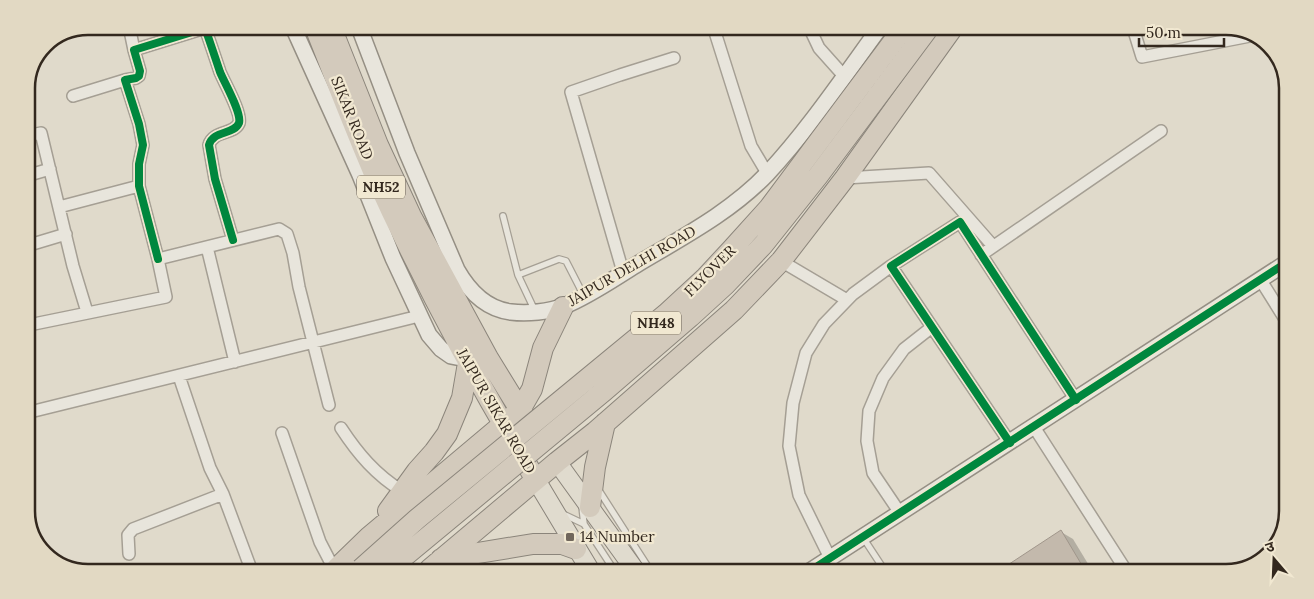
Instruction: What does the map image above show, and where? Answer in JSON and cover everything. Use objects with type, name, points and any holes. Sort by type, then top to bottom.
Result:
[{"type":"highway","name":"SIKAR ROAD","points":[[318,35],[377,179],[463,355]]},
{"type":"highway","name":"NH52","points":[[334,35],[378,145],[411,216],[488,358],[520,410],[557,462]]},
{"type":"highway","name":"FLYOVER","points":[[366,564],[424,513],[666,314],[706,276],[769,208],[898,35]]},
{"type":"highway","name":"FLYOVER","points":[[395,564],[618,379],[725,285],[763,245],[818,176],[922,35]]},
{"type":"highway","points":[[435,564],[605,423],[734,310],[781,261],[845,178],[947,35]]},
{"type":"highway","points":[[340,564],[369,537],[520,410],[532,389],[543,348],[562,307]]},
{"type":"highway","name":"JAIPUR SIKAR ROAD","points":[[463,355],[536,480]]},
{"type":"highway","points":[[369,537],[447,434],[462,398],[463,355]]},
{"type":"highway","points":[[587,501],[605,423]]},
{"type":"highway","points":[[435,564],[533,544],[555,543],[576,549]]},
{"type":"main road","points":[[297,35],[360,175],[393,258],[419,316],[429,335],[441,349],[451,356],[463,355]]},
{"type":"main road","name":"JAIPUR DELHI ROAD","points":[[362,35],[406,153],[456,270],[467,287],[479,299],[494,308],[511,312],[536,312],[562,307],[584,296],[699,227],[751,189],[767,174],[874,35]]},
{"type":"main road","points":[[821,564],[1279,267]]},
{"type":"main road","points":[[557,462],[587,501],[630,564]]},
{"type":"main road","points":[[536,480],[586,564]]},
{"type":"street","points":[[73,96],[139,76],[140,71],[131,35]]},
{"type":"street","points":[[134,50],[180,35]]},
{"type":"street","points":[[208,35],[239,119],[235,128],[215,135],[209,145],[215,179],[232,240]]},
{"type":"street","points":[[716,35],[751,146],[767,174]]},
{"type":"street","points":[[813,35],[819,48],[844,76]]},
{"type":"street","points":[[1135,35],[1142,57],[1241,38]]},
{"type":"street","points":[[623,272],[571,92],[674,58]]},
{"type":"street","points":[[35,325],[87,312],[166,297],[139,186],[139,164],[143,145],[139,124],[125,80]]},
{"type":"street","points":[[981,255],[1161,131]]},
{"type":"street","points":[[35,134],[40,133],[87,312]]},
{"type":"street","points":[[35,174],[50,170]]},
{"type":"street","points":[[845,178],[929,173],[993,246]]},
{"type":"street","points":[[59,207],[139,186]]},
{"type":"street","points":[[830,558],[799,495],[789,446],[793,403],[806,353],[824,324],[847,300],[891,266],[960,222],[1076,400]]},
{"type":"street","points":[[158,259],[279,228],[287,234],[329,405]]},
{"type":"street","points":[[35,243],[66,234]]},
{"type":"street","points":[[207,247],[235,362]]},
{"type":"street","points":[[781,261],[847,300]]},
{"type":"street","points":[[891,266],[1010,443]]},
{"type":"street","points":[[1260,279],[1279,309]]},
{"type":"street","points":[[35,411],[419,316]]},
{"type":"street","points":[[900,513],[873,473],[867,441],[869,411],[883,378],[904,349],[932,328]]},
{"type":"street","points":[[179,376],[210,468],[249,564]]},
{"type":"street","points":[[1034,427],[1122,564]]},
{"type":"street","points":[[341,428],[367,464],[388,483],[402,491]]},
{"type":"street","points":[[282,433],[320,542],[332,564]]},
{"type":"street","points":[[129,554],[128,535],[132,529],[222,494]]},
{"type":"lane","points":[[503,216],[518,275],[536,312]]},
{"type":"lane","points":[[518,275],[559,259],[566,261],[584,296]]},
{"type":"lane","points":[[554,510],[587,501]]},
{"type":"lane","points":[[587,501],[612,564]]},
{"type":"lane","points":[[587,501],[645,564]]},
{"type":"lane","points":[[863,537],[880,564]]},
{"type":"building","points":[[1061,530],[1081,564],[1009,564]]},
{"type":"cycle path","points":[[158,259],[139,186],[139,164],[143,145],[139,124],[125,80],[139,76],[140,71],[134,50],[182,35]]},
{"type":"cycle path","points":[[207,35],[239,118],[239,123],[236,127],[215,137],[209,145],[215,179],[233,240]]},
{"type":"cycle path","points":[[1010,443],[891,266],[960,222],[1076,400]]},
{"type":"cycle path","points":[[821,564],[1279,268]]},
{"type":"place","name":"14 Number","points":[[570,537]]}]
